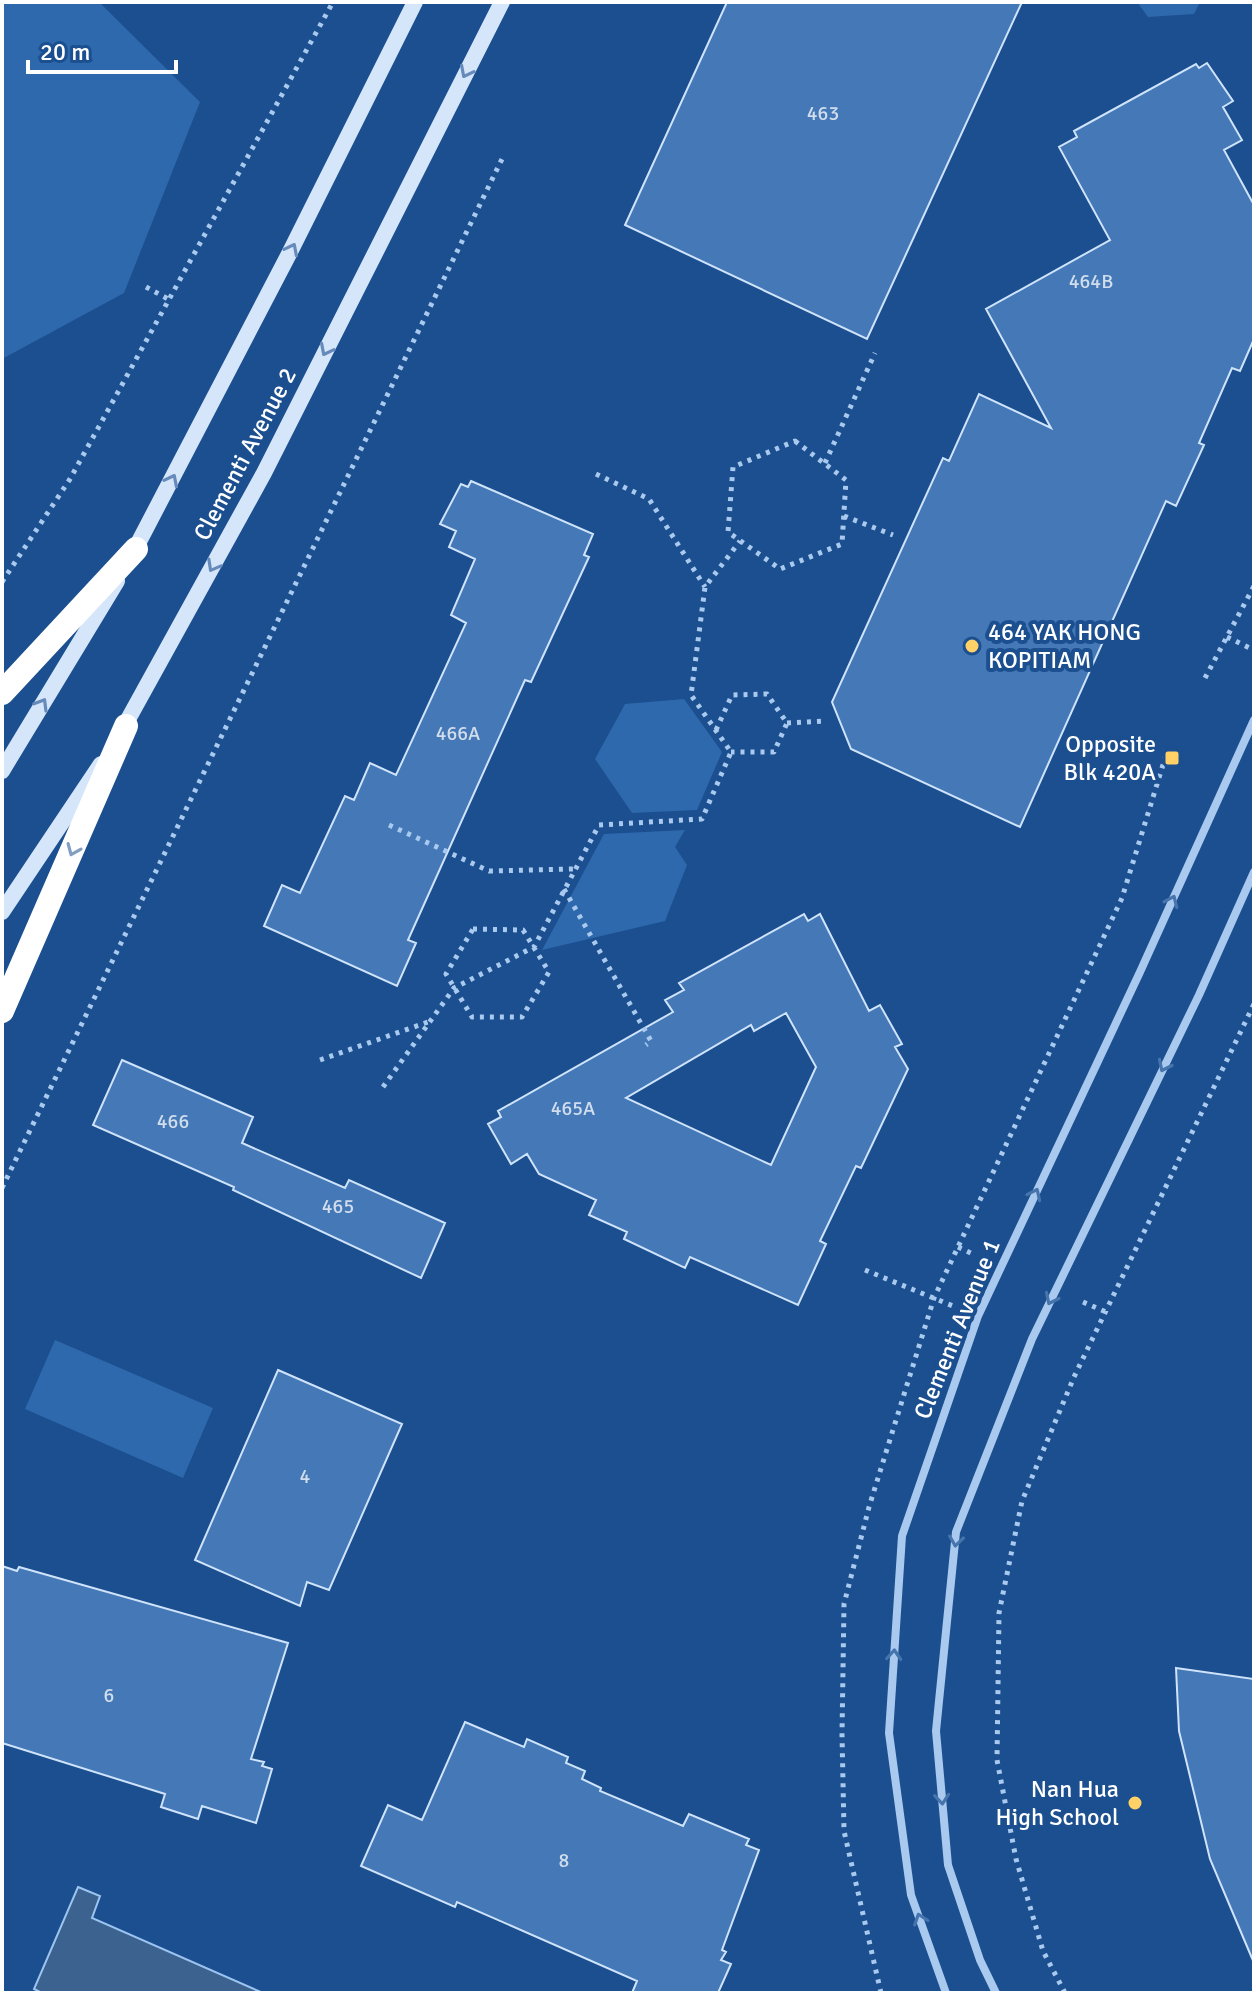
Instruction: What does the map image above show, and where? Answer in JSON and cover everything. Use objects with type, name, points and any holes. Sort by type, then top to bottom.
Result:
[{"type":"highway","points":[[2,693],[136,549]]},
{"type":"highway","points":[[2,1011],[126,726]]},
{"type":"main road","points":[[2,771],[136,549],[415,2]]},
{"type":"main road","name":"Clementi Avenue 2","points":[[2,912],[126,726],[264,473],[502,2]]},
{"type":"street","name":"Clementi Avenue 1","points":[[946,1993],[911,1895],[889,1733],[902,1536],[978,1316],[1140,972],[1254,720]]},
{"type":"street","points":[[996,1993],[980,1960],[948,1865],[945,1835],[936,1731],[956,1532],[1032,1339],[1199,995],[1254,872]]},
{"type":"path","points":[[2,582],[70,479],[333,2]]},
{"type":"path","points":[[2,1188],[502,159]]},
{"type":"path","points":[[146,287],[170,300]]},
{"type":"path","points":[[825,463],[875,353]]},
{"type":"path","points":[[795,441],[825,463],[846,480],[842,544],[780,569],[728,532],[733,467],[795,441]]},
{"type":"path","points":[[596,474],[649,499],[705,587]]},
{"type":"path","points":[[844,516],[893,535]]},
{"type":"path","points":[[731,752],[691,695],[705,587],[740,541]]},
{"type":"path","points":[[1205,678],[1254,586]]},
{"type":"path","points":[[1227,637],[1254,650]]},
{"type":"path","points":[[716,730],[732,695],[767,694],[787,723]]},
{"type":"path","points":[[787,723],[825,721]]},
{"type":"path","points":[[731,752],[774,752],[787,723]]},
{"type":"path","points":[[383,1087],[454,988],[534,947],[599,825],[702,819],[731,752]]},
{"type":"path","points":[[389,825],[489,871],[575,869]]},
{"type":"path","points":[[564,889],[651,1041],[646,1045]]},
{"type":"path","points":[[473,929],[523,930],[534,947],[549,972],[522,1017],[472,1017],[446,974],[473,929]]},
{"type":"path","points":[[1065,1993],[1043,1951],[1024,1885],[997,1760],[999,1613],[1022,1501],[1074,1377],[1254,1004]]},
{"type":"path","points":[[320,1060],[431,1021]]},
{"type":"shaded area","points":[[2,2],[99,2],[200,102],[124,293],[2,359]]},
{"type":"shaded area","points":[[1137,2],[1200,2],[1194,14],[1148,17]]},
{"type":"shaded area","points":[[684,699],[722,752],[697,810],[632,813],[595,759],[625,704]]},
{"type":"shaded area","points":[[685,830],[675,847],[687,865],[665,921],[542,950],[604,834]]},
{"type":"shaded area","points":[[55,1340],[213,1408],[183,1478],[25,1409]]},
{"type":"shaded area","points":[[78,1887],[100,1896],[92,1918],[263,1993],[42,1993],[34,1989]]},
{"type":"building","points":[[727,2],[1022,2],[867,339],[625,225]]},
{"type":"building","points":[[1207,63],[1233,101],[1223,107],[1242,140],[1224,150],[1254,205],[1254,339],[1240,371],[1232,368],[1199,443],[1204,445],[1176,506],[1166,501],[1020,827],[851,749],[832,702],[943,458],[949,461],[979,394],[1051,428],[986,309],[1110,240],[1059,147],[1077,137],[1074,131],[1196,64],[1199,68]]},
{"type":"building","points":[[471,481],[593,534],[584,555],[589,557],[531,682],[525,680],[408,940],[416,943],[397,986],[264,926],[282,885],[300,893],[345,796],[354,800],[370,763],[396,775],[466,623],[451,615],[475,559],[449,547],[456,531],[440,524],[461,484],[468,487]]},
{"type":"building","points":[[804,914],[808,921],[820,914],[869,1011],[880,1005],[902,1044],[895,1047],[908,1069],[861,1168],[856,1166],[820,1241],[826,1244],[798,1305],[690,1257],[685,1268],[624,1239],[627,1232],[589,1215],[596,1200],[539,1174],[527,1154],[511,1164],[488,1124],[501,1117],[498,1111],[673,1012],[665,1000],[684,990],[679,983]],"holes":[[[786,1013],[816,1067],[771,1165],[626,1098],[751,1025],[754,1031]]]},
{"type":"building","points":[[122,1060],[253,1117],[242,1143],[345,1188],[349,1180],[445,1223],[421,1278],[233,1190],[234,1187],[93,1125]]},
{"type":"building","points":[[278,1370],[402,1424],[329,1590],[307,1582],[300,1606],[195,1560]]},
{"type":"building","points":[[2,1566],[17,1571],[19,1567],[288,1643],[251,1759],[264,1762],[262,1766],[272,1769],[256,1823],[202,1806],[198,1819],[161,1807],[165,1794],[2,1743]]},
{"type":"building","points":[[1176,1668],[1254,1679],[1254,1963],[1210,1859],[1179,1731]]},
{"type":"building","points":[[465,1722],[524,1747],[527,1739],[568,1757],[566,1763],[585,1771],[582,1779],[601,1788],[600,1791],[683,1826],[689,1814],[749,1839],[746,1845],[759,1850],[722,1950],[726,1952],[721,1960],[731,1964],[718,1993],[632,1993],[637,1981],[457,1902],[455,1907],[361,1866],[388,1805],[422,1820]]},
{"type":"place","name":"464 YAK HONG KOPITIAM","points":[[972,646]]},
{"type":"place","name":"Opposite Blk 420A","points":[[1172,758]]},
{"type":"place","name":"Nan Hua High School","points":[[1135,1803]]}]
